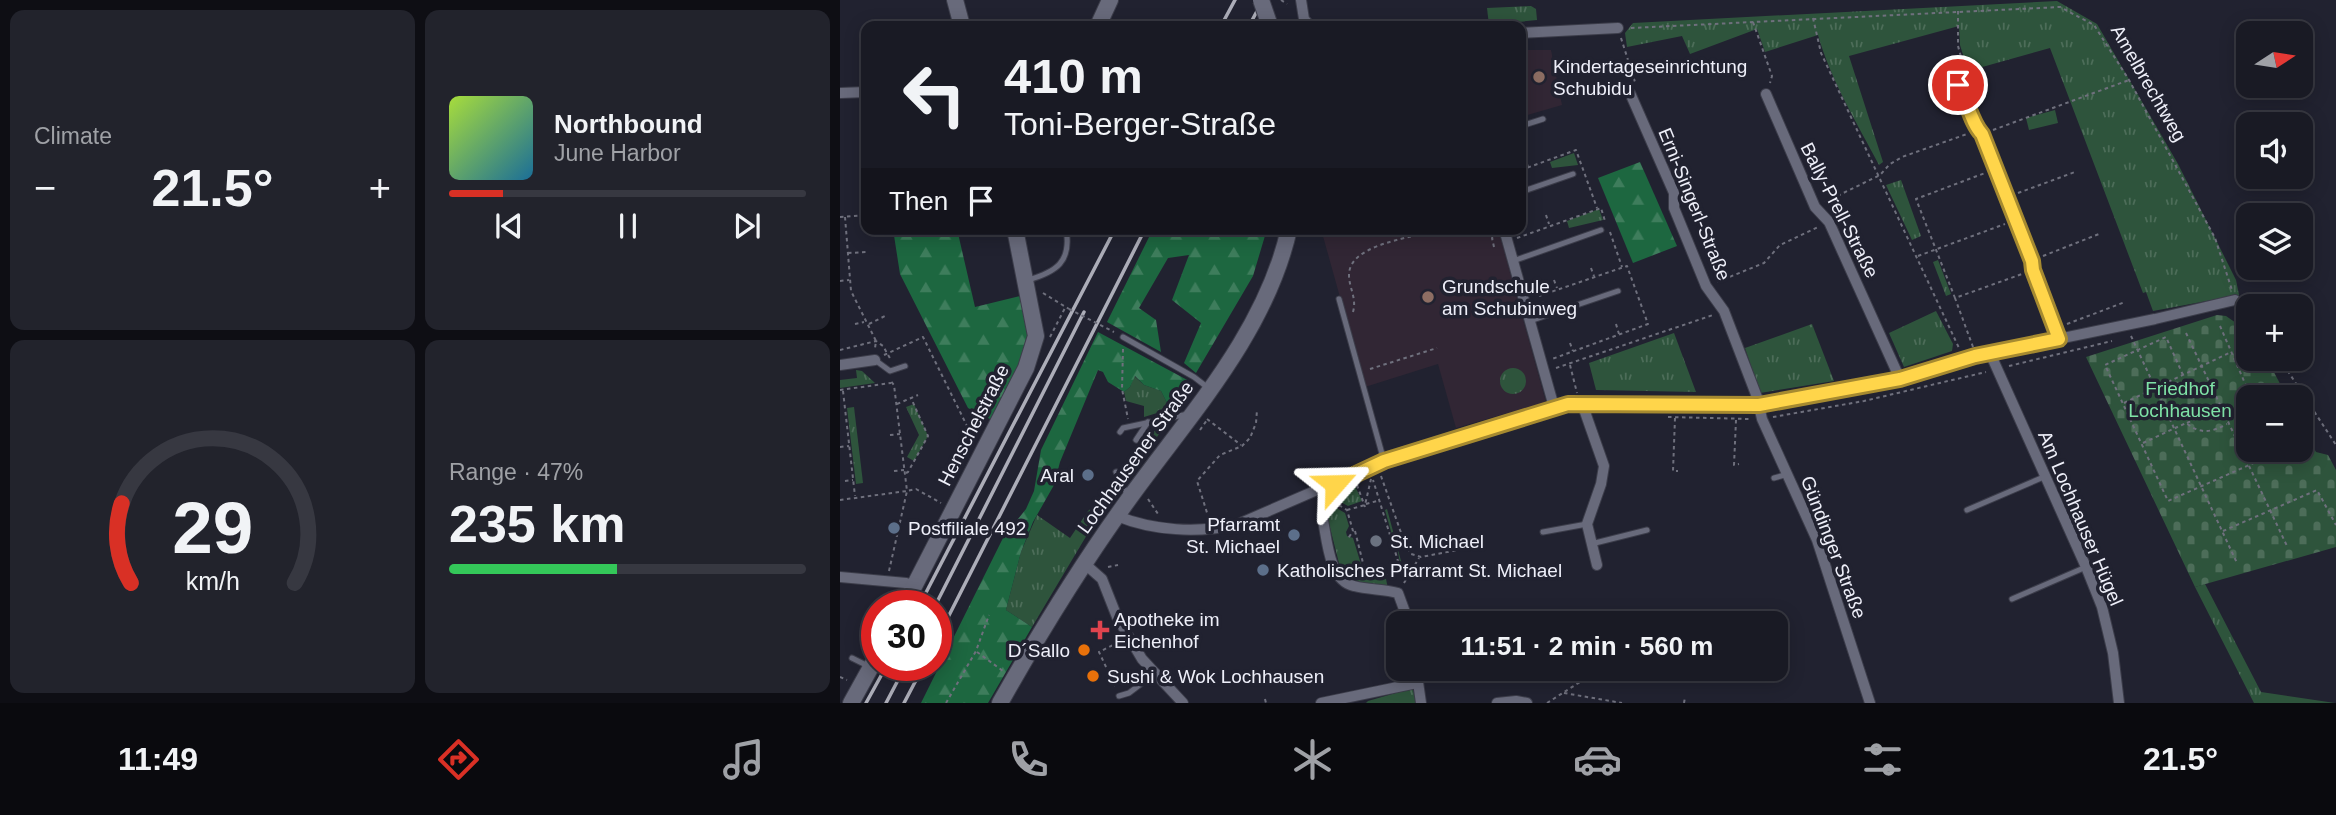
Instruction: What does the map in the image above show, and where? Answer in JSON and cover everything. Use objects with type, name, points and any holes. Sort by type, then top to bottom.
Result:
[{"type":"main road","points":[[954,0],[960,21]]},
{"type":"main road","points":[[1100,21],[1110,0]]},
{"type":"main road","points":[[1261,0],[1268,21]]},
{"type":"main road","points":[[1015,235],[1041,340]]},
{"type":"main road","name":"Lochhausener Straße","points":[[1000,703],[1032,646],[1129,498],[1201,416],[1210,389],[1260,313],[1282,261],[1288,235]]},
{"type":"main road","name":"Henschelstraße","points":[[913,590],[1041,340]]},
{"type":"main road","points":[[851,703],[863,681]]},
{"type":"street","points":[[1301,0],[1306,21]]},
{"type":"street","points":[[1526,33],[1618,28]]},
{"type":"street","points":[[1958,85],[1996,169],[2057,334]]},
{"type":"street","points":[[840,93],[861,92]]},
{"type":"street","name":"Erni-Singerl-Straße","points":[[1630,93],[1674,193],[1674,208],[1706,286],[1724,311],[1759,405]]},
{"type":"street","name":"Bally-Prell-Straße","points":[[1766,94],[1815,207],[1829,222],[1900,379]]},
{"type":"street","points":[[1506,235],[1554,407]]},
{"type":"street","points":[[1117,516],[1155,528],[1213,530],[1236,525],[1380,463],[1581,398],[1759,405],[1900,379],[2057,334],[2235,300]]},
{"type":"street","name":"Am Lochhauser Hügel","points":[[1990,353],[2102,607],[2113,653],[2119,703]]},
{"type":"street","points":[[840,365],[874,360]]},
{"type":"street","points":[[1581,398],[1604,466],[1601,484],[1587,524],[1597,565]]},
{"type":"street","name":"Gündinger Straße","points":[[1759,405],[1762,419],[1821,551],[1870,703]]},
{"type":"street","points":[[1322,515],[1335,571],[1341,581],[1352,586],[1398,593],[1405,611]]},
{"type":"street","points":[[1085,564],[1102,579],[1128,637],[1155,673],[1183,703]]},
{"type":"street","points":[[840,577],[915,586]]},
{"type":"street","points":[[1321,703],[1417,683],[1421,703]]},
{"type":"street","points":[[1356,703],[1366,695]]},
{"type":"street","points":[[1497,703],[1527,703]]},
{"type":"lane","points":[[1526,124],[1543,119]]},
{"type":"lane","points":[[1526,190],[1573,174]]},
{"type":"lane","points":[[1513,261],[1601,230]]},
{"type":"lane","points":[[1026,280],[1046,275],[1062,263],[1068,243],[1067,235]]},
{"type":"lane","points":[[1529,316],[1618,291]]},
{"type":"lane","points":[[1339,299],[1380,463]]},
{"type":"lane","points":[[1529,316],[1542,305]]},
{"type":"lane","points":[[1123,337],[1210,389]]},
{"type":"lane","points":[[874,360],[890,371],[905,366]]},
{"type":"lane","points":[[1122,432],[1129,426],[1201,416]]},
{"type":"lane","points":[[1134,439],[1146,423]]},
{"type":"lane","points":[[1116,472],[1129,498]]},
{"type":"lane","points":[[1774,478],[1788,474]]},
{"type":"lane","points":[[1967,510],[2046,476]]},
{"type":"lane","points":[[1543,532],[1587,524]]},
{"type":"lane","points":[[1591,544],[1647,530]]},
{"type":"lane","points":[[2012,599],[2086,567]]},
{"type":"lane","points":[[852,658],[861,660]]},
{"type":"lane","points":[[1119,696],[1129,693],[1155,673]]},
{"type":"path","points":[[1281,0],[1287,4]]},
{"type":"path","name":"Amelbrechtweg","points":[[1618,28],[2060,7],[2094,25],[2129,80],[2215,238],[2235,300]]},
{"type":"path","points":[[1958,11],[1958,46],[1964,68],[1958,85]]},
{"type":"path","points":[[1813,18],[1821,53],[1961,352]]},
{"type":"path","points":[[1753,21],[1772,76],[1766,94]]},
{"type":"path","points":[[1618,28],[1637,89],[1630,93]]},
{"type":"path","points":[[1815,207],[1880,175],[1902,157],[2129,80]]},
{"type":"path","points":[[1526,161],[1528,167]]},
{"type":"path","points":[[1975,356],[1916,199],[1996,169]]},
{"type":"path","points":[[2007,197],[2075,172]]},
{"type":"path","points":[[840,217],[861,215]]},
{"type":"path","points":[[1546,215],[1549,226]]},
{"type":"path","points":[[845,216],[851,291],[876,341],[874,360],[892,382],[905,471],[907,491],[889,572]]},
{"type":"path","points":[[1916,257],[2016,220]]},
{"type":"path","points":[[1706,286],[1763,263],[1780,245],[1829,222]]},
{"type":"path","points":[[1955,298],[2099,234]]},
{"type":"path","points":[[1345,323],[1349,321],[1354,308],[1355,300],[1349,276],[1353,262],[1364,251],[1417,235]]},
{"type":"path","points":[[847,253],[867,252]]},
{"type":"path","points":[[840,261],[848,261]]},
{"type":"path","points":[[1534,298],[1627,266],[1648,324],[1551,359]]},
{"type":"path","points":[[1591,268],[1594,277]]},
{"type":"path","points":[[840,281],[850,280]]},
{"type":"path","points":[[1554,280],[1557,289]]},
{"type":"path","points":[[1042,293],[1114,332]]},
{"type":"path","points":[[2057,334],[2063,325],[2125,302]]},
{"type":"path","points":[[1041,340],[1067,308]]},
{"type":"path","points":[[1545,373],[1724,311]]},
{"type":"path","points":[[855,324],[867,323],[887,315]]},
{"type":"path","points":[[1616,324],[1620,335]]},
{"type":"path","points":[[2220,326],[2246,385]]},
{"type":"path","points":[[2186,334],[2287,546]]},
{"type":"path","points":[[2131,336],[2237,563]]},
{"type":"path","points":[[874,360],[923,337],[978,448]]},
{"type":"path","points":[[1123,337],[1122,389],[1129,426]]},
{"type":"path","points":[[2183,375],[2166,337],[2105,365],[2168,501],[2254,462]]},
{"type":"path","points":[[1762,419],[1864,401],[2117,339]]},
{"type":"path","points":[[840,350],[876,341]]},
{"type":"path","points":[[1570,343],[1574,352]]},
{"type":"path","points":[[1359,373],[1437,348]]},
{"type":"path","points":[[2123,404],[2231,352]]},
{"type":"path","points":[[1569,364],[1581,398]]},
{"type":"path","points":[[2288,371],[2336,446]]},
{"type":"path","points":[[855,498],[841,390],[892,382]]},
{"type":"path","points":[[896,405],[918,395]]},
{"type":"path","points":[[894,471],[908,472],[928,436],[911,398]]},
{"type":"path","points":[[1213,530],[1197,481],[1220,456],[1242,446],[1250,438],[1257,410]]},
{"type":"path","points":[[2141,444],[2203,415]]},
{"type":"path","points":[[1201,416],[1242,446]]},
{"type":"path","points":[[1675,417],[1673,471],[1678,471]]},
{"type":"path","points":[[1736,419],[1734,464],[1738,464]]},
{"type":"path","points":[[2186,424],[2201,432],[2228,423]]},
{"type":"path","points":[[890,435],[900,434]]},
{"type":"path","points":[[1668,438],[1674,437]]},
{"type":"path","points":[[1730,438],[1735,437]]},
{"type":"path","points":[[840,447],[849,446]]},
{"type":"path","points":[[1380,463],[1405,544],[1411,554],[1420,556],[1458,550]]},
{"type":"path","points":[[1324,496],[1347,510],[1365,571],[1374,569],[1382,576],[1390,573],[1394,562],[1398,561],[1371,475],[1365,506]]},
{"type":"path","points":[[845,481],[853,480]]},
{"type":"path","points":[[1355,482],[1365,506]]},
{"type":"path","points":[[840,500],[916,489],[948,507]]},
{"type":"path","points":[[2222,531],[2316,490],[2336,525]]},
{"type":"path","points":[[1147,492],[1147,498],[1164,520]]},
{"type":"path","points":[[1347,510],[1379,500]]},
{"type":"path","points":[[1347,540],[1354,531]]},
{"type":"path","points":[[1398,593],[1420,556]]},
{"type":"path","points":[[1109,567],[1118,565]]},
{"type":"path","points":[[946,703],[976,651],[989,615]]},
{"type":"path","points":[[1119,696],[1099,652],[1121,641]]},
{"type":"path","points":[[976,651],[1009,675]]},
{"type":"path","points":[[841,679],[844,683]]},
{"type":"path","points":[[1547,703],[1582,681]]},
{"type":"path","points":[[1563,693],[1622,703]]},
{"type":"path","points":[[1684,703],[1685,697]]},
{"type":"path","points":[[1265,699],[1266,703]]},
{"type":"shaded area","name":"Kindertageseinrichtung Schubidu","points":[[1526,50],[1551,50],[1562,105],[1526,116]]},
{"type":"shaded area","name":"Grundschule am Schubinweg","points":[[1323,235],[1500,235],[1546,402],[1456,428],[1438,364],[1365,387]]},
{"type":"green space","points":[[2057,1],[2097,24],[2178,164],[2236,280],[2239,294],[2236,294],[2235,300],[2228,297],[2153,311],[2146,292],[2143,293],[2050,48],[1968,71],[1960,45],[1959,26],[1849,56],[1883,162],[1879,165],[1837,85],[1818,35],[1765,52],[1757,29],[1690,54],[1682,36],[1627,47],[1625,33],[1633,23]]},
{"type":"green space","points":[[1531,6],[1536,9],[1537,20],[1489,21],[1487,8]]},
{"type":"green space","points":[[2055,110],[2058,123],[2029,130],[2026,118]]},
{"type":"green space","points":[[1574,153],[1578,165],[1552,168],[1550,162]]},
{"type":"green space","points":[[1640,162],[1677,246],[1633,263],[1598,178]]},
{"type":"green space","points":[[1901,180],[1921,236],[1912,240],[1886,185]]},
{"type":"green space","points":[[1599,209],[1603,220],[1569,228],[1567,221]]},
{"type":"green space","points":[[894,235],[958,235],[975,307],[1020,296],[1028,336],[1020,364],[992,420],[968,408],[900,274]]},
{"type":"green space","points":[[1150,235],[1265,235],[1253,276],[1196,373],[1184,363],[1201,323],[1172,300],[1189,255],[1168,258],[1139,308],[1156,320],[1161,352],[1107,322]]},
{"type":"green space","points":[[1938,260],[1951,294],[1946,296],[1933,262]]},
{"type":"green space","points":[[1936,311],[1953,344],[1952,351],[1904,367],[1889,333]]},
{"type":"green space","name":"Friedhof Lochhausen","points":[[2217,315],[2226,316],[2236,323],[2236,371],[2273,371],[2281,385],[2236,385],[2236,462],[2313,462],[2313,446],[2316,452],[2328,455],[2336,470],[2336,547],[2195,587],[2086,357]]},
{"type":"green space","points":[[1812,324],[1834,381],[1760,393],[1745,348]]},
{"type":"green space","points":[[1098,332],[1191,382],[1170,409],[1161,391],[1144,385],[1135,376],[1130,387],[1124,392],[1108,382],[1103,372],[1098,370],[1060,462],[1054,485],[1033,522],[1021,552],[1006,610],[1032,627],[988,703],[921,703],[932,681],[952,681],[952,641],[1003,538],[1026,509],[1034,491],[1041,450]]},
{"type":"green space","points":[[1674,333],[1696,392],[1596,390],[1589,363]]},
{"type":"green space","points":[[1513,368],[1522,372],[1526,381],[1522,390],[1513,394],[1504,390],[1500,381],[1504,372]]},
{"type":"green space","points":[[856,370],[862,371],[875,383],[840,388],[840,380],[857,378]]},
{"type":"green space","points":[[1134,376],[1144,385],[1161,391],[1170,409],[1144,417],[1144,406],[1126,401],[1124,392],[1130,387]]},
{"type":"green space","points":[[914,404],[928,436],[914,461],[907,457],[919,435],[906,407]]},
{"type":"green space","points":[[854,407],[863,483],[856,484],[847,408]]},
{"type":"green space","points":[[1157,428],[1162,430],[1128,477],[1126,466]]},
{"type":"green space","points":[[1354,484],[1362,501],[1348,506],[1329,496]]},
{"type":"green space","points":[[1111,491],[1116,493],[1097,518],[1032,627],[1006,610],[1021,552],[1037,515],[1070,538],[1088,511]]},
{"type":"green space","points":[[1323,500],[1345,513],[1349,526],[1347,536],[1353,538],[1364,574],[1372,572],[1386,579],[1388,589],[1347,579],[1341,571]]},
{"type":"green space","points":[[1387,509],[1396,542],[1385,510]]},
{"type":"green space","points":[[1396,543],[1404,572],[1392,576],[1400,563]]},
{"type":"green space","points":[[2205,584],[2261,692],[2335,703],[2254,703],[2195,587]]},
{"type":"green space","points":[[1413,688],[1416,703],[1366,703],[1368,701]]},
{"type":"railway","points":[[1224,21],[1235,0]]},
{"type":"railway","points":[[1252,21],[1263,0]]},
{"type":"railway","points":[[927,590],[1112,235]]},
{"type":"railway","points":[[952,609],[1142,235]]},
{"type":"railway","points":[[943,590],[1084,312]]},
{"type":"railway","points":[[866,703],[878,681]]},
{"type":"railway","points":[[886,703],[898,681]]},
{"type":"railway","points":[[904,703],[916,681]]},
{"type":"place","name":"Kindertageseinrichtung Schubidu","points":[[1539,77]]},
{"type":"place","name":"Grundschule am Schubinweg","points":[[1428,297]]},
{"type":"place","name":"Aral","points":[[1088,475]]},
{"type":"place","name":"Postfiliale 492","points":[[894,528]]},
{"type":"place","name":"Pfarramt St. Michael","points":[[1294,535]]},
{"type":"place","name":"St. Michael","points":[[1376,541]]},
{"type":"place","name":"Katholisches Pfarramt St. Michael","points":[[1263,570]]},
{"type":"place","name":"Apotheke im Eichenhof","points":[[1100,630]]},
{"type":"place","name":"D´Sallo","points":[[1084,650]]},
{"type":"place","name":"Sushi & Wok Lochhausen","points":[[1093,676]]},
{"type":"route","points":[[1335,484],[1384,461],[1568,404],[1759,405],[1900,379],[1975,356],[2059,339],[2032,261],[1982,134],[1958,85]]}]
